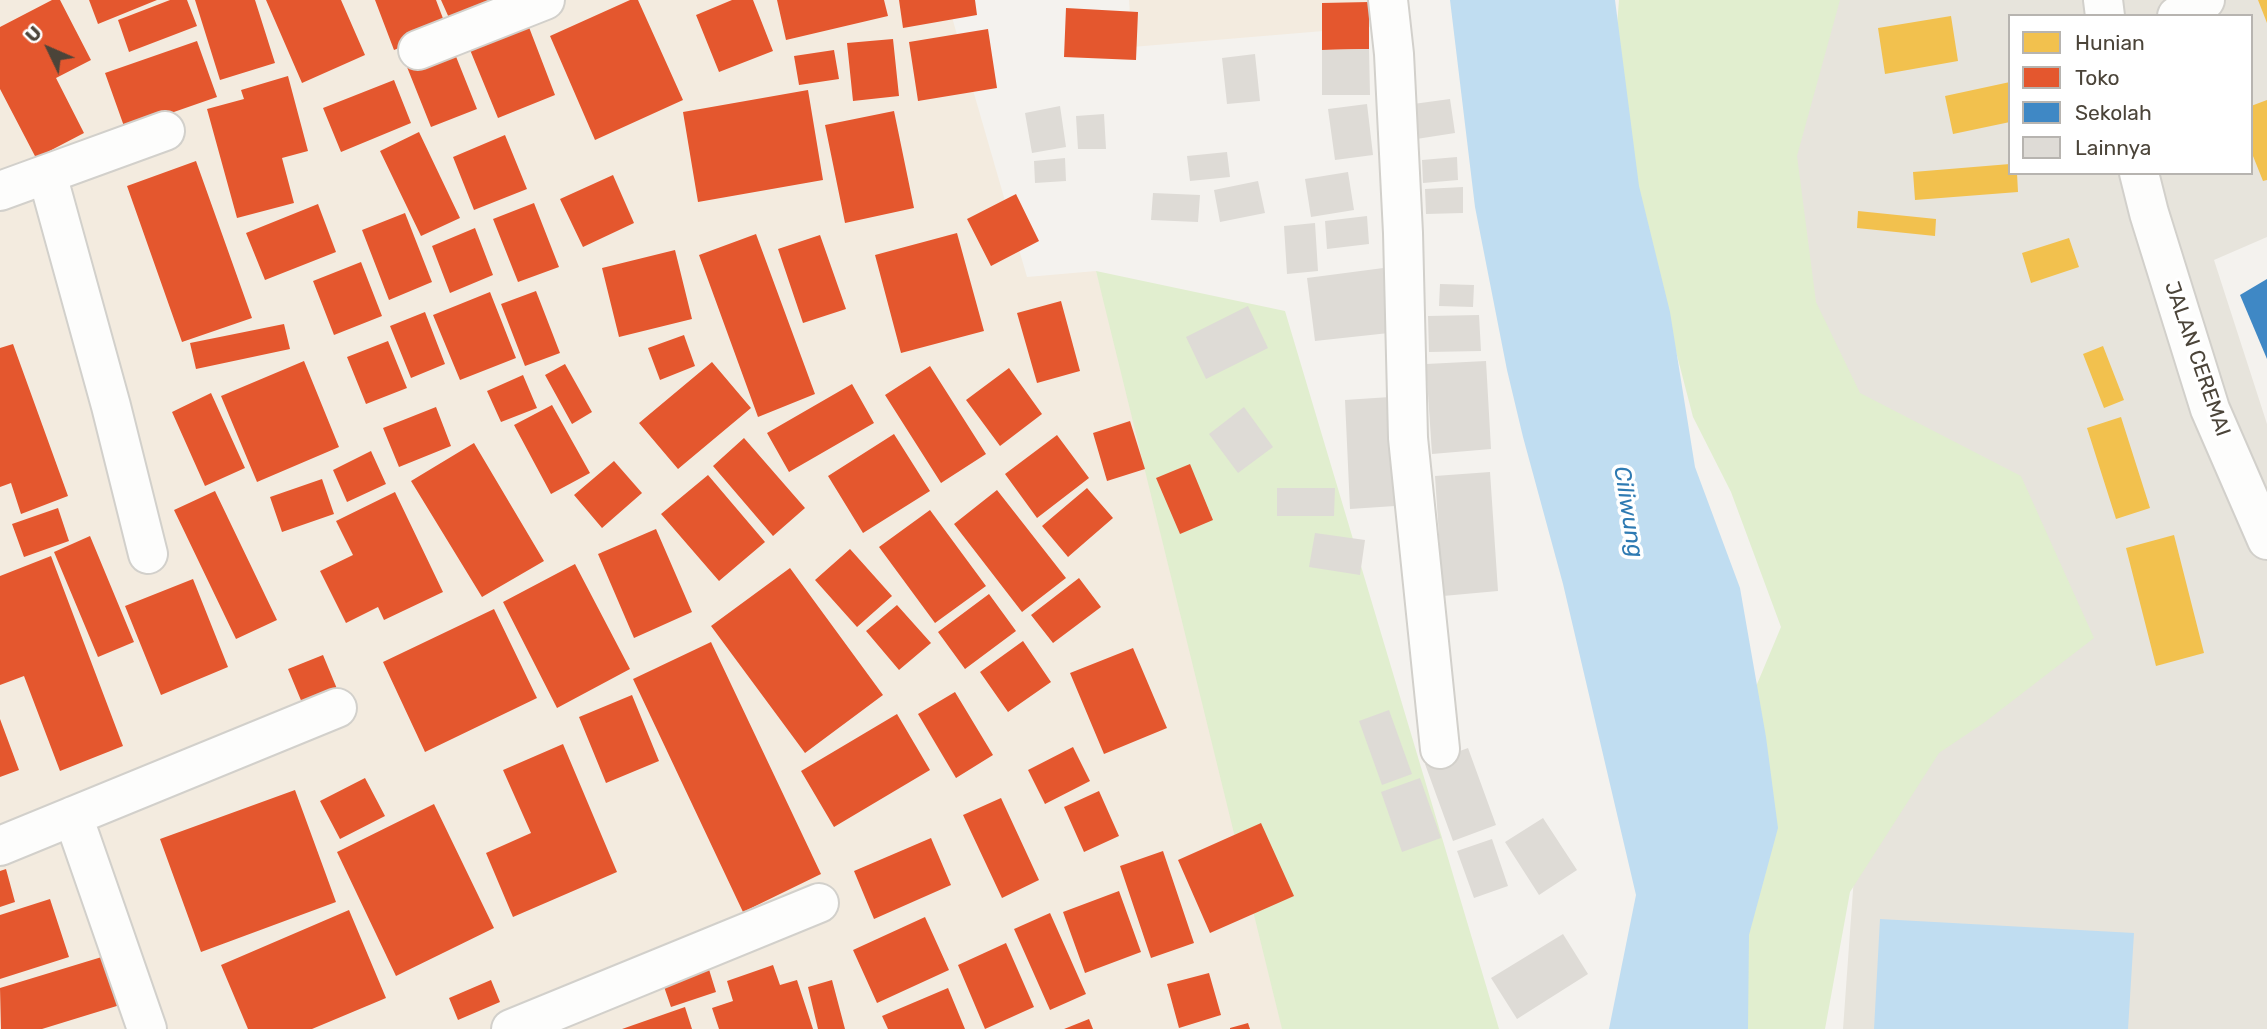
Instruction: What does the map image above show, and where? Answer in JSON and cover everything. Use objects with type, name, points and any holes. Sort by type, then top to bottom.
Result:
[{"type":"street","points":[[418,50],[545,0]]},
{"type":"street","points":[[1388,0],[1394,54],[1403,233],[1408,438],[1440,749]]},
{"type":"street","points":[[2180,14],[2205,0]]},
{"type":"street","points":[[0,191],[164,131]]},
{"type":"street","points":[[47,174],[149,554]]},
{"type":"street","name":"JALAN CEREMAI","points":[[2140,175],[2210,409],[2267,540]]},
{"type":"street","points":[[0,846],[337,708]]},
{"type":"street","points":[[74,816],[147,1029]]},
{"type":"street","points":[[511,1029],[819,903]]},
{"type":"shaded area","points":[[0,0],[947,0],[1027,277],[1096,271],[1317,1029],[0,1029]]},
{"type":"shaded area","points":[[1129,0],[1405,0],[1407,24],[1132,47]]},
{"type":"shaded area","points":[[1715,0],[2267,0],[2267,237],[2214,260],[2267,424],[2267,1029],[1843,1029],[1858,821]]},
{"type":"green space","points":[[1619,0],[1840,0],[1797,156],[1816,302],[1860,393],[2021,476],[2094,638],[1985,722],[1939,753],[1850,892],[1825,1029],[1709,1029],[1747,708],[1781,627],[1731,492],[1693,417],[1665,309],[1621,174],[1615,52]]},
{"type":"green space","points":[[1096,271],[1285,311],[1499,1029],[1282,1029]]},
{"type":"water","name":"Ciliwung","points":[[1450,0],[1615,0],[1639,186],[1670,312],[1695,467],[1740,588],[1766,737],[1778,828],[1749,935],[1748,1029],[1609,1029],[1636,895],[1563,584],[1507,370],[1475,207]]},
{"type":"water","points":[[1880,919],[2134,933],[2128,1029],[1874,1029]]},
{"type":"building: Hunian","points":[[2258,0],[2267,0],[2267,23]]},
{"type":"building: Hunian","points":[[1951,16],[1958,61],[1885,74],[1878,28]]},
{"type":"building: Hunian","points":[[2008,82],[2008,122],[1953,134],[1945,96]]},
{"type":"building: Hunian","points":[[2267,100],[2267,180],[2263,181],[2253,156],[2253,105]]},
{"type":"building: Hunian","points":[[2008,164],[2008,175],[2017,175],[2018,192],[1915,200],[1913,172]]},
{"type":"building: Hunian","points":[[1858,211],[1936,219],[1935,236],[1857,228]]},
{"type":"building: Hunian","points":[[2069,238],[2079,267],[2031,283],[2022,253]]},
{"type":"building: Hunian","points":[[2103,346],[2124,400],[2104,408],[2083,354]]},
{"type":"building: Hunian","points":[[2121,417],[2150,508],[2116,519],[2087,428]]},
{"type":"building: Hunian","points":[[2174,535],[2204,653],[2156,666],[2126,548]]},
{"type":"building: Toko","points":[[52,0],[60,0],[91,60],[56,78],[84,133],[36,158],[0,89],[0,27]]},
{"type":"building: Toko","points":[[89,0],[157,0],[98,24]]},
{"type":"building: Toko","points":[[170,0],[187,0],[197,26],[129,52],[118,20]]},
{"type":"building: Toko","points":[[195,0],[255,0],[275,63],[220,80]]},
{"type":"building: Toko","points":[[266,0],[341,0],[365,55],[302,83]]},
{"type":"building: Toko","points":[[375,0],[436,0],[447,29],[394,50]]},
{"type":"building: Toko","points":[[441,0],[514,0],[454,29]]},
{"type":"building: Toko","points":[[630,0],[638,0],[683,100],[595,140],[550,36]]},
{"type":"building: Toko","points":[[732,0],[753,0],[773,51],[719,72],[696,15]]},
{"type":"building: Toko","points":[[777,0],[884,0],[888,16],[786,40]]},
{"type":"building: Toko","points":[[899,0],[975,0],[977,15],[903,28]]},
{"type":"building: Toko","points":[[1369,2],[1369,49],[1322,50],[1322,3]]},
{"type":"building: Toko","points":[[1066,8],[1138,12],[1136,60],[1064,57]]},
{"type":"building: Toko","points":[[527,22],[555,95],[498,118],[468,45]]},
{"type":"building: Toko","points":[[988,29],[997,88],[918,101],[909,42]]},
{"type":"building: Toko","points":[[893,39],[899,96],[853,101],[847,43]]},
{"type":"building: Toko","points":[[197,41],[217,97],[125,129],[105,73]]},
{"type":"building: Toko","points":[[451,44],[477,109],[431,127],[405,62]]},
{"type":"building: Toko","points":[[834,50],[839,79],[799,85],[794,56]]},
{"type":"building: Toko","points":[[288,76],[308,151],[282,158],[294,203],[237,218],[207,109],[244,99],[241,90]]},
{"type":"building: Toko","points":[[394,80],[411,123],[341,152],[323,108]]},
{"type":"building: Toko","points":[[808,90],[823,180],[698,202],[683,112]]},
{"type":"building: Toko","points":[[894,111],[914,208],[845,223],[825,125]]},
{"type":"building: Toko","points":[[419,132],[460,218],[421,236],[380,151]]},
{"type":"building: Toko","points":[[505,135],[527,189],[474,210],[453,157]]},
{"type":"building: Toko","points":[[196,161],[252,318],[182,342],[127,186]]},
{"type":"building: Toko","points":[[613,175],[634,223],[583,247],[560,199]]},
{"type":"building: Toko","points":[[1016,194],[1039,241],[991,266],[967,219]]},
{"type":"building: Toko","points":[[534,203],[559,267],[518,282],[493,219]]},
{"type":"building: Toko","points":[[318,204],[336,252],[265,280],[246,233]]},
{"type":"building: Toko","points":[[405,213],[432,282],[389,300],[362,230]]},
{"type":"building: Toko","points":[[475,228],[493,275],[450,293],[432,246]]},
{"type":"building: Toko","points":[[957,233],[984,331],[901,353],[875,255]]},
{"type":"building: Toko","points":[[756,234],[815,394],[758,417],[699,255]]},
{"type":"building: Toko","points":[[820,235],[846,309],[803,323],[778,249]]},
{"type":"building: Toko","points":[[675,250],[692,319],[619,337],[602,268]]},
{"type":"building: Toko","points":[[361,262],[382,316],[334,335],[313,281]]},
{"type":"building: Toko","points":[[536,291],[560,353],[525,366],[501,304]]},
{"type":"building: Toko","points":[[490,292],[516,358],[460,380],[433,315]]},
{"type":"building: Toko","points":[[1061,301],[1080,371],[1037,383],[1017,313]]},
{"type":"building: Toko","points":[[425,312],[445,364],[411,378],[390,326]]},
{"type":"building: Toko","points":[[284,324],[290,349],[196,369],[190,343]]},
{"type":"building: Toko","points":[[684,335],[695,366],[660,380],[648,348]]},
{"type":"building: Toko","points":[[388,341],[407,388],[366,404],[347,357]]},
{"type":"building: Toko","points":[[13,344],[68,496],[21,514],[11,483],[0,487],[0,348]]},
{"type":"building: Toko","points":[[304,361],[339,447],[257,482],[221,396]]},
{"type":"building: Toko","points":[[712,362],[751,408],[678,469],[639,423]]},
{"type":"building: Toko","points":[[565,364],[592,412],[572,424],[545,375]]},
{"type":"building: Toko","points":[[930,366],[986,454],[941,483],[885,395]]},
{"type":"building: Toko","points":[[1009,368],[1042,414],[1000,446],[966,400]]},
{"type":"building: Toko","points":[[523,375],[537,408],[501,422],[487,391]]},
{"type":"building: Toko","points":[[852,384],[874,423],[789,472],[767,433]]},
{"type":"building: Toko","points":[[211,393],[245,468],[205,486],[172,412]]},
{"type":"building: Toko","points":[[552,405],[590,473],[551,494],[514,425]]},
{"type":"building: Toko","points":[[436,407],[451,446],[399,467],[383,428]]},
{"type":"building: Toko","points":[[1130,421],[1145,469],[1107,481],[1093,433]]},
{"type":"building: Toko","points":[[894,434],[930,491],[863,533],[828,476]]},
{"type":"building: Toko","points":[[1057,435],[1089,478],[1037,518],[1005,474]]},
{"type":"building: Toko","points":[[744,438],[805,508],[773,536],[713,466]]},
{"type":"building: Toko","points":[[474,443],[544,561],[482,597],[411,481]]},
{"type":"building: Toko","points":[[371,451],[386,484],[347,502],[333,470]]},
{"type":"building: Toko","points":[[614,461],[642,493],[602,528],[574,495]]},
{"type":"building: Toko","points":[[1190,464],[1213,520],[1180,534],[1156,478]]},
{"type":"building: Toko","points":[[708,475],[765,542],[719,581],[661,514]]},
{"type":"building: Toko","points":[[322,479],[334,514],[282,532],[270,497]]},
{"type":"building: Toko","points":[[1087,488],[1113,518],[1068,557],[1042,526]]},
{"type":"building: Toko","points":[[997,490],[1066,578],[1022,612],[954,524]]},
{"type":"building: Toko","points":[[215,491],[277,620],[236,639],[174,510]]},
{"type":"building: Toko","points":[[395,492],[443,592],[384,620],[378,607],[346,623],[320,571],[353,555],[336,521]]},
{"type":"building: Toko","points":[[58,508],[69,541],[24,557],[12,524]]},
{"type":"building: Toko","points":[[930,510],[986,586],[935,623],[879,547]]},
{"type":"building: Toko","points":[[656,529],[692,612],[634,638],[598,554]]},
{"type":"building: Toko","points":[[90,536],[134,642],[98,657],[54,552]]},
{"type":"building: Toko","points":[[850,549],[892,596],[857,627],[815,580]]},
{"type":"building: Toko","points":[[51,556],[123,746],[60,771],[24,676],[0,685],[0,576]]},
{"type":"building: Toko","points":[[575,564],[630,669],[557,708],[503,602]]},
{"type":"building: Toko","points":[[790,568],[883,695],[805,753],[711,626]]},
{"type":"building: Toko","points":[[1079,578],[1101,607],[1053,643],[1031,615]]},
{"type":"building: Toko","points":[[193,579],[228,667],[161,695],[125,606]]},
{"type":"building: Toko","points":[[989,594],[1016,631],[965,669],[938,632]]},
{"type":"building: Toko","points":[[897,605],[931,643],[899,670],[866,631]]},
{"type":"building: Toko","points":[[494,609],[537,698],[425,752],[383,662]]},
{"type":"building: Toko","points":[[1023,641],[1051,682],[1008,712],[980,672]]},
{"type":"building: Toko","points":[[711,642],[821,874],[743,912],[633,679]]},
{"type":"building: Toko","points":[[1133,648],[1167,728],[1104,754],[1070,673]]},
{"type":"building: Toko","points":[[323,655],[340,696],[305,710],[288,669]]},
{"type":"building: Toko","points":[[955,692],[993,755],[956,778],[918,714]]},
{"type":"building: Toko","points":[[632,695],[659,761],[606,783],[579,717]]},
{"type":"building: Toko","points":[[897,714],[930,770],[834,827],[801,771]]},
{"type":"building: Toko","points":[[0,719],[19,770],[0,777]]},
{"type":"building: Toko","points":[[563,744],[617,872],[513,917],[486,853],[531,833],[503,770]]},
{"type":"building: Toko","points":[[1073,747],[1090,781],[1045,804],[1028,770]]},
{"type":"building: Toko","points":[[365,778],[385,816],[340,839],[320,801]]},
{"type":"building: Toko","points":[[295,790],[336,902],[201,952],[160,839]]},
{"type":"building: Toko","points":[[1099,791],[1119,836],[1084,852],[1064,807]]},
{"type":"building: Toko","points":[[1001,798],[1039,880],[1002,898],[963,815]]},
{"type":"building: Toko","points":[[434,804],[494,928],[396,976],[337,852]]},
{"type":"building: Toko","points":[[1261,823],[1294,896],[1210,933],[1178,860]]},
{"type":"building: Toko","points":[[931,838],[951,885],[874,919],[854,871]]},
{"type":"building: Toko","points":[[1163,851],[1194,943],[1151,958],[1120,866]]},
{"type":"building: Toko","points":[[6,869],[15,902],[0,907],[0,871]]},
{"type":"building: Toko","points":[[1119,891],[1141,952],[1085,973],[1063,912]]},
{"type":"building: Toko","points":[[50,899],[69,957],[0,979],[0,915]]},
{"type":"building: Toko","points":[[349,910],[386,998],[312,1029],[248,1029],[221,965]]},
{"type":"building: Toko","points":[[1050,913],[1086,994],[1050,1010],[1014,929]]},
{"type":"building: Toko","points":[[925,917],[949,970],[877,1003],[853,950]]},
{"type":"building: Toko","points":[[1006,943],[1034,1007],[985,1029],[958,965]]},
{"type":"building: Toko","points":[[105,956],[120,1005],[42,1029],[1,1029],[0,988]]},
{"type":"building: Toko","points":[[707,963],[716,992],[671,1007],[661,978]]},
{"type":"building: Toko","points":[[773,965],[780,985],[797,980],[813,1029],[719,1029],[712,1008],[733,1001],[727,981]]},
{"type":"building: Toko","points":[[1209,973],[1221,1015],[1179,1028],[1167,984]]},
{"type":"building: Toko","points":[[491,980],[500,1002],[458,1020],[449,998]]},
{"type":"building: Toko","points":[[832,980],[845,1029],[818,1029],[808,987]]},
{"type":"building: Toko","points":[[948,988],[965,1029],[888,1029],[882,1016]]},
{"type":"building: Toko","points":[[685,1007],[692,1029],[622,1029]]},
{"type":"building: Toko","points":[[1089,1019],[1093,1029],[1064,1029]]},
{"type":"building: Toko","points":[[1248,1023],[1250,1029],[1230,1029],[1230,1028]]},
{"type":"building: Sekolah","points":[[2267,279],[2267,359],[2240,295]]},
{"type":"building: Lainnya","points":[[1369,49],[1370,95],[1322,95],[1322,50]]},
{"type":"building: Lainnya","points":[[1255,54],[1260,101],[1227,104],[1222,58]]},
{"type":"building: Lainnya","points":[[1450,99],[1455,133],[1410,140],[1406,105]]},
{"type":"building: Lainnya","points":[[1367,104],[1373,155],[1335,160],[1328,109]]},
{"type":"building: Lainnya","points":[[1060,106],[1066,147],[1032,153],[1025,113]]},
{"type":"building: Lainnya","points":[[1104,114],[1106,149],[1078,149],[1076,116]]},
{"type":"building: Lainnya","points":[[1227,152],[1230,177],[1190,181],[1187,156]]},
{"type":"building: Lainnya","points":[[1457,157],[1458,180],[1423,183],[1422,160]]},
{"type":"building: Lainnya","points":[[1065,158],[1066,181],[1035,183],[1034,161]]},
{"type":"building: Lainnya","points":[[1348,172],[1354,210],[1311,217],[1305,179]]},
{"type":"building: Lainnya","points":[[1258,181],[1265,213],[1220,222],[1214,190]]},
{"type":"building: Lainnya","points":[[1463,187],[1463,213],[1426,214],[1425,189]]},
{"type":"building: Lainnya","points":[[1153,193],[1200,195],[1198,222],[1151,220]]},
{"type":"building: Lainnya","points":[[1367,216],[1369,244],[1327,249],[1325,221]]},
{"type":"building: Lainnya","points":[[1315,223],[1318,271],[1287,274],[1284,226]]},
{"type":"building: Lainnya","points":[[1391,267],[1398,332],[1315,341],[1307,278]]},
{"type":"building: Lainnya","points":[[1440,284],[1474,285],[1473,307],[1439,306]]},
{"type":"building: Lainnya","points":[[1248,306],[1268,348],[1206,379],[1186,337]]},
{"type":"building: Lainnya","points":[[1479,315],[1481,351],[1429,352],[1428,316]]},
{"type":"building: Lainnya","points":[[1486,361],[1491,449],[1432,454],[1426,364]]},
{"type":"building: Lainnya","points":[[1390,397],[1395,506],[1350,509],[1345,400]]},
{"type":"building: Lainnya","points":[[1244,407],[1273,447],[1238,473],[1209,434]]},
{"type":"building: Lainnya","points":[[1490,472],[1498,591],[1443,596],[1435,476]]},
{"type":"building: Lainnya","points":[[1277,488],[1335,488],[1334,516],[1277,516]]},
{"type":"building: Lainnya","points":[[1315,533],[1365,540],[1360,575],[1309,567]]},
{"type":"building: Lainnya","points":[[1389,710],[1412,774],[1382,785],[1359,721]]},
{"type":"building: Lainnya","points":[[1468,748],[1496,825],[1453,841],[1425,764]]},
{"type":"building: Lainnya","points":[[1420,778],[1441,838],[1402,852],[1381,792]]},
{"type":"building: Lainnya","points":[[1543,818],[1577,870],[1539,895],[1505,842]]},
{"type":"building: Lainnya","points":[[1492,839],[1508,886],[1474,898],[1457,851]]},
{"type":"building: Lainnya","points":[[1563,934],[1588,974],[1517,1019],[1491,978]]}]
